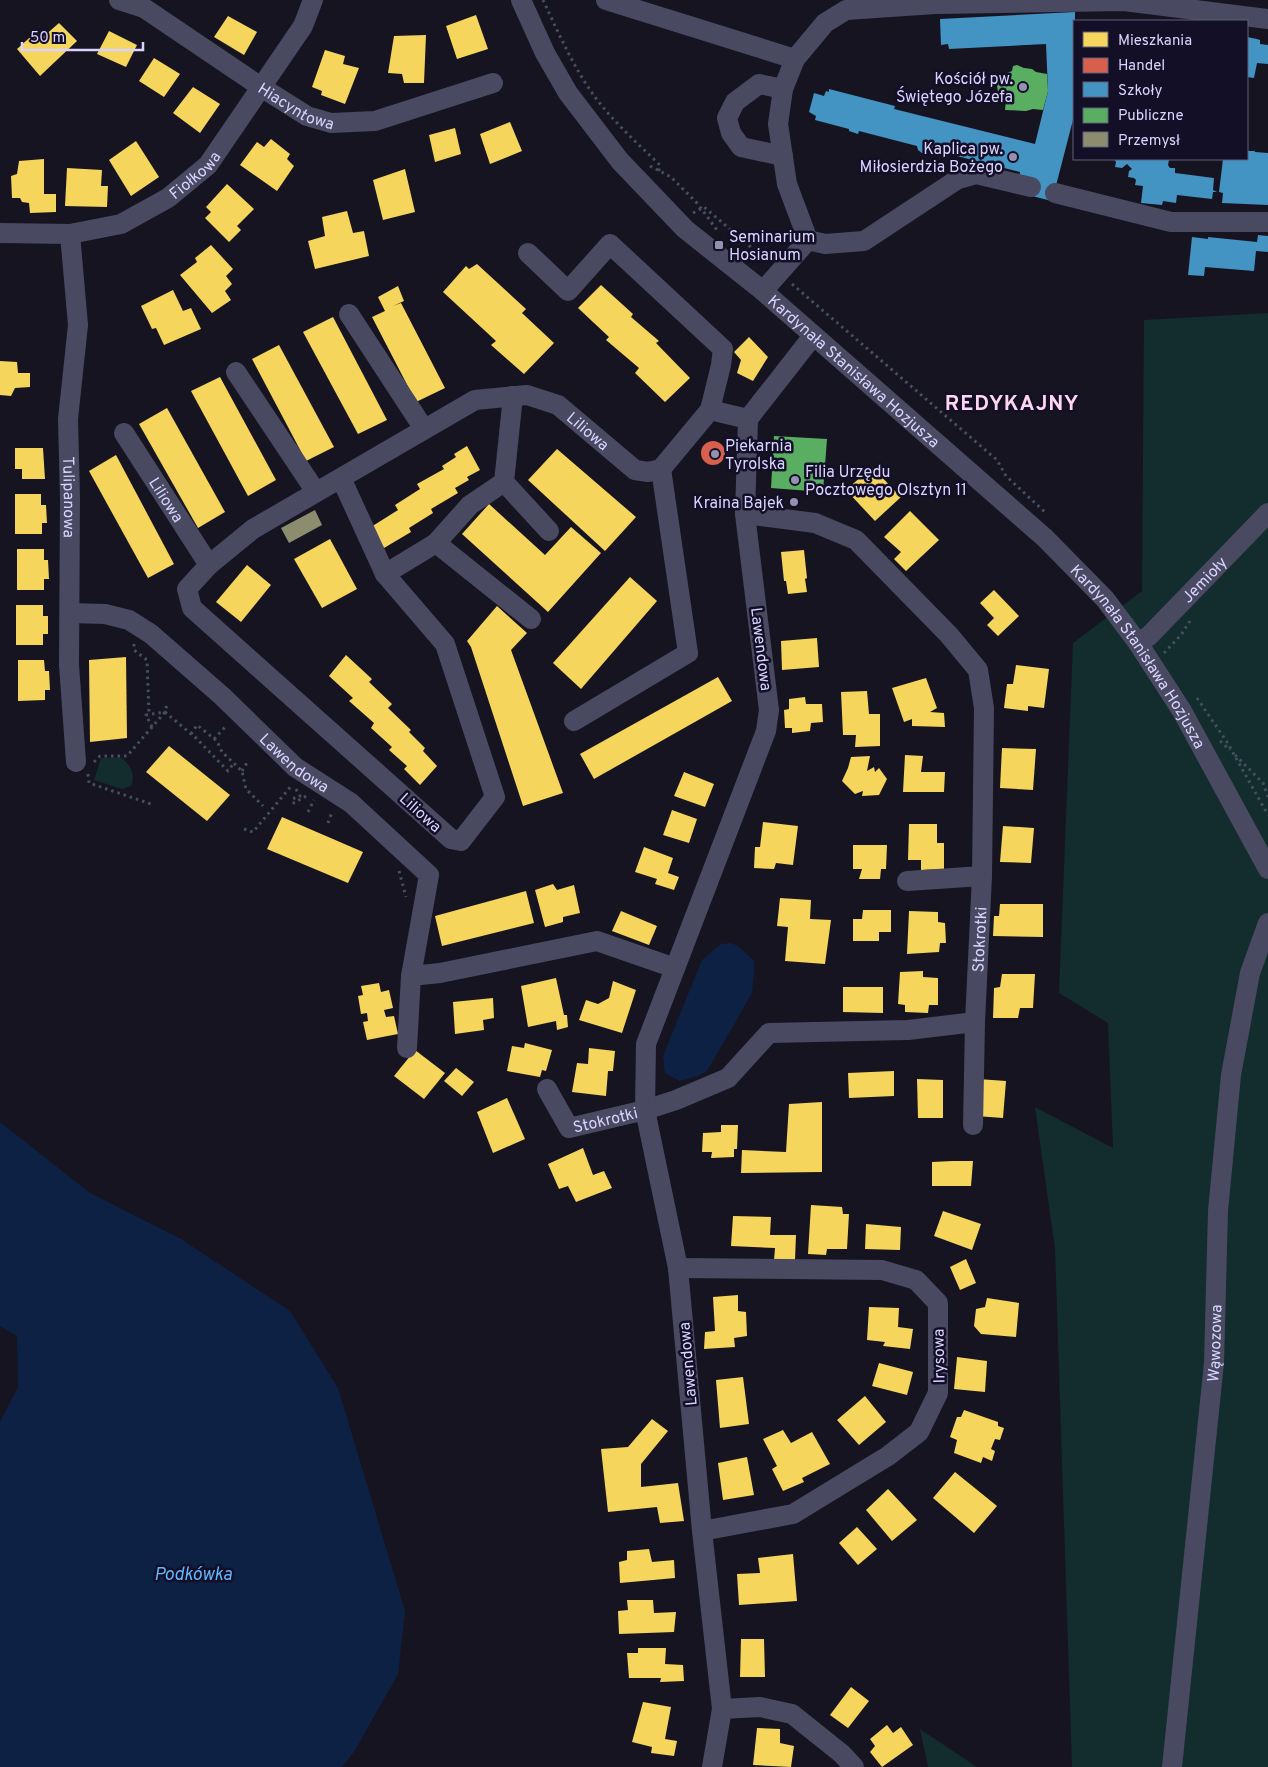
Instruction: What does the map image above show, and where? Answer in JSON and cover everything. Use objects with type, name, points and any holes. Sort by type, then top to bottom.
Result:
[{"type":"street","name":"Hiacyntowa","points":[[119,0],[144,8],[260,87],[307,116],[331,123],[375,121],[493,83]]},
{"type":"street","name":"Fiołkowa","points":[[0,233],[70,234],[121,224],[168,198],[208,165],[303,26],[313,0]]},
{"type":"street","name":"Kardynała Stanisława Hozjusza","points":[[521,0],[545,53],[568,93],[620,161],[685,229],[763,291],[812,336],[1045,538],[1106,599],[1138,643],[1182,711],[1268,869]]},
{"type":"street","points":[[606,0],[795,58]]},
{"type":"street","points":[[808,240],[787,184],[778,124],[783,89],[795,58],[824,23],[846,10],[934,4],[1124,0],[1268,19]]},
{"type":"street","points":[[783,89],[759,84],[735,102],[726,118],[731,133],[741,147],[783,156]]},
{"type":"street","points":[[808,240],[826,244],[864,241],[958,179],[976,174],[1031,187]]},
{"type":"street","points":[[1055,193],[1171,222],[1268,222]]},
{"type":"street","name":"Tulipanowa","points":[[70,234],[78,325],[68,419],[70,498],[69,665],[86,764]]},
{"type":"street","points":[[763,291],[808,240]]},
{"type":"street","points":[[528,253],[568,291],[610,244],[723,349],[710,410],[661,469],[688,653],[574,721]]},
{"type":"street","points":[[348,314],[424,429]]},
{"type":"street","points":[[710,410],[748,419],[812,336]]},
{"type":"street","points":[[236,372],[316,492]]},
{"type":"street","name":"Liliowa","points":[[341,478],[385,574],[445,644],[495,797],[461,841],[451,839],[192,608],[187,589],[209,565],[253,529],[474,400],[527,395],[558,405],[635,470],[648,472],[661,469]]},
{"type":"street","points":[[512,396],[504,482],[549,531]]},
{"type":"street","name":"Lawendowa","points":[[712,1767],[722,1709],[702,1531],[678,1268],[645,1110],[646,1044],[762,744],[769,710],[745,514],[748,419]]},
{"type":"street","name":"Liliowa","points":[[124,433],[209,565]]},
{"type":"street","points":[[385,574],[436,542],[470,505],[504,482]]},
{"type":"street","name":"Jemioły","points":[[1138,643],[1154,631],[1268,513]]},
{"type":"street","name":"Stokrotki","points":[[547,1089],[570,1128],[645,1110],[676,1100],[728,1078],[769,1033],[908,1030],[975,1022],[982,876],[984,708],[978,670],[949,635],[856,540],[815,523],[745,514]]},
{"type":"street","points":[[436,542],[531,619]]},
{"type":"street","name":"Lawendowa","points":[[70,613],[105,614],[130,620],[151,634],[222,696],[295,767],[350,803],[429,875],[411,976],[407,1048]]},
{"type":"street","points":[[907,881],[982,876]]},
{"type":"street","name":"Wąwozowa","points":[[1172,1767],[1214,1364],[1218,1211],[1231,1075],[1250,973],[1268,923]]},
{"type":"street","points":[[411,976],[440,973],[597,941],[675,968]]},
{"type":"street","points":[[973,1125],[975,1022]]},
{"type":"street","name":"Irysowa","points":[[678,1268],[882,1270],[916,1280],[938,1303],[938,1392],[919,1432],[888,1456],[793,1514],[702,1531]]},
{"type":"street","points":[[722,1709],[760,1707],[792,1714],[842,1754],[854,1767]]},
{"type":"path","points":[[134,641],[134,650],[146,660],[149,714],[146,715],[152,727]]},
{"type":"path","points":[[151,804],[89,783],[86,764],[100,756],[127,756],[165,712],[167,704]]},
{"type":"path","points":[[149,714],[165,712],[191,734],[228,771],[234,763]]},
{"type":"path","points":[[214,739],[232,719]]},
{"type":"path","points":[[191,734],[197,726],[214,739],[222,752],[242,770],[246,789],[263,806]]},
{"type":"path","points":[[242,770],[248,761]]},
{"type":"path","points":[[244,829],[253,832],[293,783],[300,796],[292,799],[294,802],[315,794],[308,812]]},
{"type":"path","points":[[328,824],[333,809]]},
{"type":"green space","points":[[1268,313],[1268,1767],[1072,1767],[1055,1249],[1035,1107],[1113,1148],[1108,1023],[1059,993],[1073,643],[1142,591],[1144,320]]},
{"type":"green space","points":[[120,757],[131,770],[133,777],[131,786],[122,789],[94,780],[101,758]]},
{"type":"green space","points":[[920,1729],[977,1767],[928,1767]]},
{"type":"water","points":[[731,943],[738,946],[754,961],[752,993],[707,1071],[698,1076],[680,1081],[665,1073],[663,1056],[702,960],[721,944]]},
{"type":"water","name":"Podkówka","points":[[0,1122],[90,1193],[181,1239],[290,1311],[338,1388],[405,1611],[398,1674],[354,1752],[342,1767],[0,1767],[0,1422],[18,1387],[17,1336],[0,1326]]},
{"type":"building: Mieszkania","points":[[476,15],[488,49],[457,59],[446,26]]},
{"type":"building: Mieszkania","points":[[228,16],[257,32],[244,55],[214,37]]},
{"type":"building: Mieszkania","points":[[59,23],[77,41],[40,76],[17,49],[37,31],[43,37]]},
{"type":"building: Mieszkania","points":[[109,31],[137,45],[126,67],[97,54]]},
{"type":"building: Mieszkania","points":[[426,35],[424,83],[404,83],[402,74],[388,73],[394,36]]},
{"type":"building: Mieszkania","points":[[325,50],[345,56],[343,64],[359,68],[345,104],[321,95],[322,91],[312,87]]},
{"type":"building: Mieszkania","points":[[154,58],[180,74],[164,97],[139,81]]},
{"type":"building: Mieszkania","points":[[193,87],[220,104],[200,133],[173,113]]},
{"type":"building: Mieszkania","points":[[510,122],[522,151],[490,164],[480,134]]},
{"type":"building: Mieszkania","points":[[455,128],[461,154],[435,162],[429,135]]},
{"type":"building: Mieszkania","points":[[271,139],[290,154],[287,159],[294,166],[277,191],[240,165],[257,142],[264,147]]},
{"type":"building: Mieszkania","points":[[136,141],[159,177],[131,196],[109,160]]},
{"type":"building: Mieszkania","points":[[44,159],[44,194],[56,194],[56,212],[30,213],[29,203],[22,202],[20,198],[12,198],[11,176],[17,174],[19,161]]},
{"type":"building: Mieszkania","points":[[67,168],[102,170],[101,186],[108,186],[107,207],[65,206]]},
{"type":"building: Mieszkania","points":[[405,169],[415,212],[383,220],[373,180]]},
{"type":"building: Mieszkania","points":[[227,184],[254,209],[237,226],[241,230],[229,242],[205,218],[211,212],[206,207]]},
{"type":"building: Mieszkania","points":[[347,211],[353,233],[364,231],[369,256],[315,269],[308,241],[325,236],[322,217]]},
{"type":"building: Mieszkania","points":[[211,245],[233,269],[226,276],[232,284],[225,291],[231,300],[212,313],[180,275],[197,262],[195,258]]},
{"type":"building: Mieszkania","points":[[477,264],[526,309],[522,313],[554,343],[524,374],[491,345],[496,341],[443,292],[466,266],[469,269]]},
{"type":"building: Mieszkania","points":[[601,285],[633,314],[631,317],[659,341],[656,343],[690,378],[665,402],[635,373],[639,368],[606,340],[609,337],[578,308]]},
{"type":"building: Mieszkania","points":[[398,286],[404,301],[393,306],[401,303],[445,388],[416,402],[372,317],[385,311],[378,297]]},
{"type":"building: Mieszkania","points":[[173,290],[183,311],[191,308],[201,329],[164,345],[156,328],[152,329],[141,306]]},
{"type":"building: Mieszkania","points":[[333,317],[387,420],[358,434],[303,332]]},
{"type":"building: Mieszkania","points":[[749,337],[768,357],[753,381],[737,373],[741,360],[734,352]]},
{"type":"building: Mieszkania","points":[[279,345],[334,447],[306,461],[252,359]]},
{"type":"building: Mieszkania","points":[[0,361],[17,362],[18,373],[30,373],[30,387],[15,388],[11,396],[0,395]]},
{"type":"building: Mieszkania","points":[[220,377],[276,480],[248,496],[191,391]]},
{"type":"building: Mieszkania","points":[[167,408],[225,512],[198,528],[139,424]]},
{"type":"building: Mieszkania","points":[[467,446],[480,470],[467,477],[469,480],[455,488],[458,493],[431,509],[433,513],[409,528],[411,532],[384,548],[371,527],[398,510],[395,505],[420,489],[417,484],[444,469],[442,466],[456,457],[454,454]]},
{"type":"building: Mieszkania","points":[[15,448],[43,448],[45,479],[22,479],[22,469],[15,469]]},
{"type":"building: Mieszkania","points":[[557,449],[636,517],[605,551],[528,480]]},
{"type":"building: Mieszkania","points":[[116,455],[174,564],[148,578],[89,471]]},
{"type":"building: Mieszkania","points":[[872,467],[901,497],[875,521],[846,490]]},
{"type":"building: Mieszkania","points":[[15,494],[41,494],[41,505],[46,505],[47,523],[42,523],[42,534],[15,534]]},
{"type":"building: Mieszkania","points":[[489,504],[545,555],[571,527],[601,553],[548,612],[462,534]]},
{"type":"building: Mieszkania","points":[[910,511],[939,540],[906,571],[894,559],[901,552],[884,537]]},
{"type":"building: Mieszkania","points":[[330,539],[357,589],[322,608],[294,559]]},
{"type":"building: Mieszkania","points":[[17,549],[44,549],[44,560],[48,560],[49,579],[44,579],[44,590],[17,590]]},
{"type":"building: Mieszkania","points":[[804,550],[807,592],[788,594],[786,581],[784,581],[781,552]]},
{"type":"building: Mieszkania","points":[[247,565],[271,585],[241,622],[216,602]]},
{"type":"building: Mieszkania","points":[[630,577],[657,601],[581,689],[553,663]]},
{"type":"building: Mieszkania","points":[[994,590],[1019,616],[998,636],[987,625],[994,618],[980,603]]},
{"type":"building: Mieszkania","points":[[16,605],[43,605],[43,616],[48,616],[48,634],[43,634],[43,645],[16,645]]},
{"type":"building: Mieszkania","points":[[497,606],[527,633],[511,650],[563,793],[523,806],[471,647],[467,641]]},
{"type":"building: Mieszkania","points":[[817,638],[819,667],[782,670],[781,641]]},
{"type":"building: Mieszkania","points":[[346,655],[372,679],[369,682],[392,704],[388,708],[411,730],[409,732],[425,748],[423,751],[437,766],[420,785],[404,769],[407,766],[389,750],[392,747],[371,728],[374,723],[349,701],[353,698],[329,676]]},
{"type":"building: Mieszkania","points":[[126,657],[127,738],[90,742],[89,660]]},
{"type":"building: Mieszkania","points":[[18,660],[44,660],[45,671],[49,671],[50,690],[45,690],[45,700],[18,701]]},
{"type":"building: Mieszkania","points":[[1016,665],[1049,669],[1044,708],[1028,706],[1028,711],[1004,708],[1007,684],[1013,684]]},
{"type":"building: Mieszkania","points":[[718,677],[732,701],[594,779],[580,754]]},
{"type":"building: Mieszkania","points":[[926,678],[937,708],[930,712],[944,713],[945,727],[912,726],[912,719],[904,722],[892,688]]},
{"type":"building: Mieszkania","points":[[867,691],[869,714],[880,714],[880,746],[855,747],[856,735],[843,735],[841,692]]},
{"type":"building: Mieszkania","points":[[805,697],[806,704],[822,704],[823,722],[811,723],[810,731],[792,733],[792,728],[785,728],[784,710],[789,709],[789,699]]},
{"type":"building: Mieszkania","points":[[169,746],[230,795],[207,821],[146,772]]},
{"type":"building: Mieszkania","points":[[1002,748],[1036,749],[1033,790],[1000,788]]},
{"type":"building: Mieszkania","points":[[905,755],[923,756],[921,772],[945,772],[944,792],[903,792]]},
{"type":"building: Mieszkania","points":[[870,756],[867,771],[874,767],[875,772],[879,768],[887,779],[879,795],[862,796],[863,791],[855,794],[842,781],[851,757]]},
{"type":"building: Mieszkania","points":[[684,772],[714,784],[705,807],[674,796]]},
{"type":"building: Mieszkania","points":[[672,810],[697,819],[689,843],[663,835]]},
{"type":"building: Mieszkania","points":[[282,817],[363,852],[348,883],[267,849]]},
{"type":"building: Mieszkania","points":[[763,822],[798,826],[793,865],[776,863],[774,869],[754,868],[755,847],[760,847]]},
{"type":"building: Mieszkania","points":[[909,824],[937,824],[937,843],[944,843],[944,869],[921,870],[921,860],[908,860]]},
{"type":"building: Mieszkania","points":[[1003,826],[1034,828],[1031,863],[1000,862]]},
{"type":"building: Mieszkania","points":[[853,845],[887,845],[886,869],[881,869],[880,879],[859,879],[862,869],[853,869]]},
{"type":"building: Mieszkania","points":[[644,847],[673,858],[668,873],[679,877],[674,890],[655,884],[657,879],[635,872]]},
{"type":"building: Mieszkania","points":[[553,884],[557,890],[574,885],[580,913],[563,917],[563,922],[545,927],[535,890]]},
{"type":"building: Mieszkania","points":[[526,891],[534,923],[442,946],[435,916]]},
{"type":"building: Mieszkania","points":[[780,898],[811,900],[810,919],[831,920],[825,964],[785,961],[788,927],[777,926]]},
{"type":"building: Mieszkania","points":[[1000,904],[1043,904],[1043,937],[993,936],[994,916],[999,916]]},
{"type":"building: Mieszkania","points":[[863,910],[891,910],[891,932],[879,932],[879,941],[853,941],[853,919],[862,919]]},
{"type":"building: Mieszkania","points":[[621,911],[657,926],[649,945],[612,931]]},
{"type":"building: Mieszkania","points":[[909,911],[938,912],[938,922],[945,923],[946,943],[940,943],[939,952],[907,954]]},
{"type":"building: Mieszkania","points":[[923,971],[923,977],[938,978],[938,1005],[929,1005],[928,1013],[905,1012],[905,1005],[898,1004],[900,972]]},
{"type":"building: Mieszkania","points":[[1002,974],[1035,974],[1033,1008],[1020,1008],[1018,1018],[993,1018],[994,988],[1000,987]]},
{"type":"building: Mieszkania","points":[[556,978],[564,1015],[567,1015],[568,1027],[557,1030],[556,1021],[528,1027],[521,986]]},
{"type":"building: Mieszkania","points":[[613,981],[636,990],[622,1033],[579,1020],[586,1000],[598,1004],[609,998]]},
{"type":"building: Mieszkania","points":[[379,983],[381,992],[389,990],[393,1008],[384,1010],[386,1017],[394,1016],[398,1034],[367,1040],[363,1022],[368,1021],[367,1013],[361,1014],[358,996],[363,995],[361,986]]},
{"type":"building: Mieszkania","points":[[843,987],[883,987],[883,1013],[843,1012]]},
{"type":"building: Mieszkania","points":[[493,998],[494,1018],[483,1020],[484,1030],[455,1034],[453,1002]]},
{"type":"building: Mieszkania","points":[[525,1043],[552,1050],[546,1071],[542,1070],[540,1077],[507,1071],[512,1046],[524,1048]]},
{"type":"building: Mieszkania","points":[[589,1048],[615,1051],[613,1071],[608,1071],[606,1096],[572,1092],[577,1063],[588,1064]]},
{"type":"building: Mieszkania","points":[[415,1050],[445,1073],[424,1099],[394,1076]]},
{"type":"building: Mieszkania","points":[[456,1068],[474,1082],[462,1096],[444,1081]]},
{"type":"building: Mieszkania","points":[[894,1071],[894,1096],[849,1098],[848,1073]]},
{"type":"building: Mieszkania","points":[[917,1079],[943,1080],[943,1118],[918,1118]]},
{"type":"building: Mieszkania","points":[[978,1079],[1006,1081],[1003,1118],[976,1116]]},
{"type":"building: Mieszkania","points":[[507,1098],[525,1139],[493,1153],[477,1112]]},
{"type":"building: Mieszkania","points":[[822,1102],[822,1172],[741,1173],[742,1150],[786,1152],[789,1104]]},
{"type":"building: Mieszkania","points":[[721,1125],[738,1125],[737,1149],[734,1149],[734,1157],[711,1158],[712,1152],[702,1152],[703,1133],[721,1132]]},
{"type":"building: Mieszkania","points":[[583,1148],[593,1175],[604,1171],[612,1188],[576,1202],[568,1186],[559,1189],[548,1164]]},
{"type":"building: Mieszkania","points":[[973,1161],[971,1186],[932,1186],[932,1162]]},
{"type":"building: Mieszkania","points":[[811,1205],[842,1207],[843,1214],[849,1214],[847,1249],[827,1249],[826,1255],[808,1254]]},
{"type":"building: Mieszkania","points":[[943,1211],[981,1224],[972,1250],[934,1236]]},
{"type":"building: Mieszkania","points":[[733,1216],[771,1217],[770,1235],[796,1235],[795,1260],[774,1260],[775,1248],[731,1246]]},
{"type":"building: Mieszkania","points":[[866,1224],[901,1227],[900,1250],[865,1249]]},
{"type":"building: Mieszkania","points":[[966,1259],[976,1283],[960,1290],[950,1267]]},
{"type":"building: Mieszkania","points":[[738,1295],[738,1311],[746,1312],[747,1336],[734,1338],[735,1347],[704,1349],[705,1332],[715,1331],[713,1297]]},
{"type":"building: Mieszkania","points":[[987,1298],[1019,1303],[1016,1337],[981,1334],[974,1326],[976,1309],[985,1307]]},
{"type":"building: Mieszkania","points":[[869,1307],[899,1308],[898,1327],[913,1329],[910,1349],[883,1346],[885,1342],[867,1340]]},
{"type":"building: Mieszkania","points":[[957,1357],[987,1361],[985,1392],[954,1389]]},
{"type":"building: Mieszkania","points":[[879,1363],[913,1372],[907,1395],[872,1386]]},
{"type":"building: Mieszkania","points":[[743,1377],[749,1424],[720,1428],[716,1380]]},
{"type":"building: Mieszkania","points":[[865,1396],[886,1422],[859,1445],[837,1420]]},
{"type":"building: Mieszkania","points":[[964,1410],[998,1422],[998,1426],[1004,1428],[1000,1440],[995,1439],[991,1449],[995,1451],[992,1461],[983,1457],[981,1463],[954,1453],[957,1440],[950,1437],[957,1417],[961,1417]]},
{"type":"building: Mieszkania","points":[[652,1419],[668,1431],[641,1464],[641,1487],[678,1483],[684,1521],[660,1523],[657,1507],[608,1512],[601,1449],[628,1447]]},
{"type":"building: Mieszkania","points":[[783,1430],[791,1443],[812,1432],[830,1464],[802,1478],[804,1482],[783,1491],[772,1469],[777,1466],[763,1439]]},
{"type":"building: Mieszkania","points":[[747,1457],[754,1495],[723,1500],[718,1463]]},
{"type":"building: Mieszkania","points":[[955,1472],[997,1506],[974,1533],[933,1498]]},
{"type":"building: Mieszkania","points":[[888,1489],[917,1520],[892,1541],[866,1510]]},
{"type":"building: Mieszkania","points":[[857,1527],[877,1549],[858,1565],[839,1543]]},
{"type":"building: Mieszkania","points":[[649,1549],[652,1562],[674,1560],[675,1578],[620,1583],[619,1562],[627,1560],[627,1551]]},
{"type":"building: Mieszkania","points":[[793,1554],[797,1601],[739,1605],[737,1574],[760,1573],[758,1558]]},
{"type":"building: Mieszkania","points":[[627,1600],[653,1600],[654,1613],[676,1612],[674,1632],[619,1634],[618,1611],[628,1610]]},
{"type":"building: Mieszkania","points":[[741,1639],[764,1639],[765,1677],[740,1677]]},
{"type":"building: Mieszkania","points":[[638,1648],[666,1648],[665,1664],[683,1665],[684,1681],[660,1682],[661,1678],[629,1678],[627,1653],[638,1653]]},
{"type":"building: Mieszkania","points":[[851,1687],[869,1701],[848,1728],[830,1715]]},
{"type":"building: Mieszkania","points":[[643,1702],[671,1707],[665,1739],[677,1741],[674,1756],[651,1753],[652,1747],[632,1742]]},
{"type":"building: Mieszkania","points":[[887,1725],[893,1733],[901,1727],[913,1745],[882,1767],[870,1752],[875,1746],[870,1739]]},
{"type":"building: Mieszkania","points":[[757,1728],[780,1729],[780,1743],[794,1746],[791,1767],[753,1765]]},
{"type":"building: Handel","points":[[713,441],[718,442],[724,448],[724,458],[718,464],[713,465],[708,464],[702,458],[701,453],[702,448],[708,442]]},
{"type":"building: Szkoły","points":[[1075,12],[1075,20],[1073,20],[1073,120],[1052,201],[1032,196],[1019,178],[1020,172],[929,149],[927,152],[922,153],[918,150],[917,146],[859,131],[858,134],[849,131],[849,129],[815,120],[816,116],[809,112],[814,93],[824,96],[826,91],[829,92],[829,89],[895,106],[894,109],[1035,144],[1048,91],[1046,44],[949,49],[948,44],[941,45],[940,19]]},
{"type":"building: Szkoły","points":[[1248,37],[1260,40],[1260,44],[1268,45],[1268,64],[1257,63],[1254,78],[1248,77]]},
{"type":"building: Szkoły","points":[[1248,151],[1268,153],[1268,205],[1222,203],[1223,193],[1219,192],[1223,160],[1248,160]]},
{"type":"building: Szkoły","points":[[1115,160],[1169,160],[1168,165],[1170,168],[1175,168],[1175,173],[1214,178],[1213,190],[1217,192],[1213,192],[1212,199],[1177,195],[1176,203],[1163,201],[1162,205],[1141,203],[1143,186],[1135,185],[1136,180],[1128,177],[1129,171],[1132,169],[1127,164],[1122,168],[1115,167]]},
{"type":"building: Szkoły","points":[[1258,235],[1268,236],[1268,252],[1256,251],[1254,271],[1205,267],[1204,276],[1188,275],[1192,237],[1257,242]]},
{"type":"building: Publiczne","name":"Kościół pw. Świętego Józefa","points":[[1017,65],[1047,74],[1048,91],[1043,110],[1005,110],[1006,101],[994,100],[995,91],[998,92],[997,86],[1002,75],[1012,71],[1013,66]]},
{"type":"building: Publiczne","points":[[774,436],[827,439],[823,492],[771,488]]},
{"type":"building: Przemysł","points":[[315,510],[322,525],[289,543],[281,528]]},
{"type":"place","name":"Kościół pw. Świętego Józefa","points":[[1023,87]]},
{"type":"place","name":"Kaplica pw. Miłosierdzia Bożego","points":[[1013,157]]},
{"type":"place","name":"Seminarium Hosianum","points":[[719,245]]},
{"type":"place","name":"Piekarnia Tyrolska","points":[[715,454]]},
{"type":"place","name":"Filia Urzędu Pocztowego Olsztyn 11","points":[[795,480]]},
{"type":"place","name":"Kraina Bajek","points":[[794,502]]},
{"type":"district","name":"REDYKAJNY","points":[[1012,403]]}]
